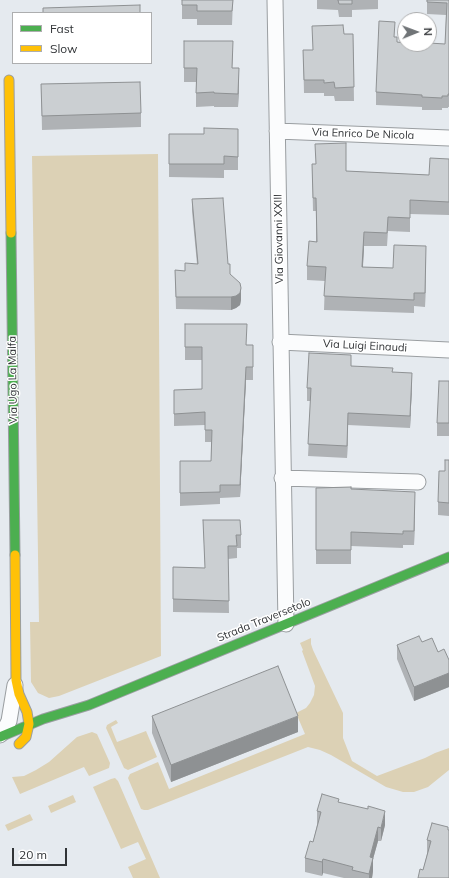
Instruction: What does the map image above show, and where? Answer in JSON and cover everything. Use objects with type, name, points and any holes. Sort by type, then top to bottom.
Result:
[{"type":"street","name":"Via Giovanni XXIII","points":[[275,0],[282,478],[286,624]]},
{"type":"street","name":"Via Ugo La Malfa","points":[[9,80],[16,680],[18,707],[11,721],[19,737]]},
{"type":"street","name":"Via Enrico De Nicola","points":[[277,131],[449,138]]},
{"type":"street","name":"Via Luigi Einaudi","points":[[280,342],[449,350]]},
{"type":"street","points":[[282,478],[418,482]]},
{"type":"street","name":"Strada Traversetolo","points":[[19,737],[89,705],[449,556]]},
{"type":"street","points":[[18,707],[31,710],[36,713],[61,718]]},
{"type":"shaded area","points":[[158,154],[161,656],[59,696],[49,698],[38,693],[31,682],[30,622],[39,622],[32,156]]},
{"type":"shaded area","points":[[311,638],[313,650],[343,713],[343,738],[352,761],[377,776],[449,748],[449,770],[428,787],[414,792],[403,792],[386,787],[331,755],[308,747],[148,810],[141,809],[128,778],[130,774],[158,762],[169,789],[305,734],[296,713],[306,708],[310,703],[314,695],[315,686],[300,643]]},
{"type":"shaded area","points":[[116,720],[118,723],[111,727],[117,742],[146,731],[157,757],[128,770],[124,768],[106,728],[107,725]]},
{"type":"shaded area","points":[[92,732],[97,734],[110,763],[109,768],[89,776],[84,767],[20,794],[12,777],[24,776],[36,770],[49,762],[77,737]]},
{"type":"shaded area","points":[[115,778],[118,781],[160,878],[133,878],[128,867],[146,859],[138,842],[121,849],[93,787]]},
{"type":"shaded area","points":[[73,795],[76,802],[51,813],[48,806]]},
{"type":"shaded area","points":[[30,814],[33,820],[8,831],[5,825]]},
{"type":"building","points":[[182,0],[233,0],[232,11],[197,11],[197,5],[182,5]]},
{"type":"building","points":[[338,0],[352,0],[352,4],[339,4]]},
{"type":"building","points":[[427,0],[449,0],[448,96],[442,96],[442,98],[422,97],[422,95],[376,92],[379,21],[395,22],[394,37],[397,37],[397,52],[437,52],[437,44],[445,44],[447,3],[427,2]]},
{"type":"building","points":[[140,5],[140,12],[43,12],[43,8]]},
{"type":"building","points":[[343,25],[344,34],[353,34],[354,87],[335,88],[334,82],[324,83],[324,80],[304,80],[303,50],[313,50],[312,26]]},
{"type":"building","points":[[184,41],[233,41],[232,68],[239,68],[238,94],[214,92],[196,93],[197,68],[184,68]]},
{"type":"building","points":[[140,82],[141,113],[42,116],[41,84]]},
{"type":"building","points":[[204,128],[238,129],[238,157],[224,156],[224,164],[169,164],[169,134],[204,134]]},
{"type":"building","points":[[346,143],[346,171],[429,175],[430,158],[449,159],[449,202],[410,200],[410,218],[388,217],[387,233],[364,232],[362,267],[393,268],[394,245],[426,246],[425,293],[414,293],[414,300],[324,296],[326,267],[307,266],[309,241],[317,242],[316,198],[313,198],[312,164],[316,164],[315,144]]},
{"type":"building","points":[[223,198],[228,264],[230,264],[230,274],[240,283],[240,293],[231,297],[176,297],[175,270],[185,271],[185,263],[198,264],[192,199]]},
{"type":"building","points":[[185,324],[247,324],[246,345],[253,345],[253,367],[246,367],[240,485],[220,485],[220,492],[180,493],[180,461],[211,461],[212,430],[205,430],[205,412],[174,414],[174,390],[202,389],[202,347],[185,347]]},
{"type":"building","points":[[309,353],[351,355],[351,366],[393,368],[392,372],[412,373],[410,416],[348,413],[347,446],[308,444],[311,388],[307,388]]},
{"type":"building","points":[[439,381],[449,381],[449,423],[437,423]]},
{"type":"building","points":[[445,460],[449,460],[449,503],[438,502],[439,471],[445,471]]},
{"type":"building","points":[[351,487],[351,489],[415,492],[414,531],[403,531],[403,534],[351,532],[351,550],[316,550],[316,488]]},
{"type":"building","points":[[203,520],[240,520],[241,535],[236,535],[237,546],[228,546],[229,601],[173,599],[173,567],[205,568]]},
{"type":"building","points":[[419,636],[422,642],[432,638],[438,652],[444,649],[449,660],[449,673],[414,687],[397,645]]},
{"type":"building","points":[[278,666],[298,716],[171,765],[152,716]]},
{"type":"building","points":[[322,794],[339,799],[338,802],[368,809],[368,806],[385,811],[381,828],[378,827],[370,857],[373,858],[369,874],[352,870],[353,867],[323,859],[322,862],[305,858],[310,841],[313,842],[321,812],[317,811]]},
{"type":"building","points":[[432,823],[448,827],[449,830],[449,878],[418,878],[420,869],[423,870],[431,841],[427,840]]},
{"type":"traffic: fast","points":[[11,233],[15,555]]},
{"type":"traffic: fast","points":[[0,737],[43,719],[89,705],[449,557]]},
{"type":"traffic: slow","points":[[9,80],[11,233]]},
{"type":"traffic: slow","points":[[15,555],[16,680],[19,694],[27,712],[29,724],[26,737],[19,744]]}]
